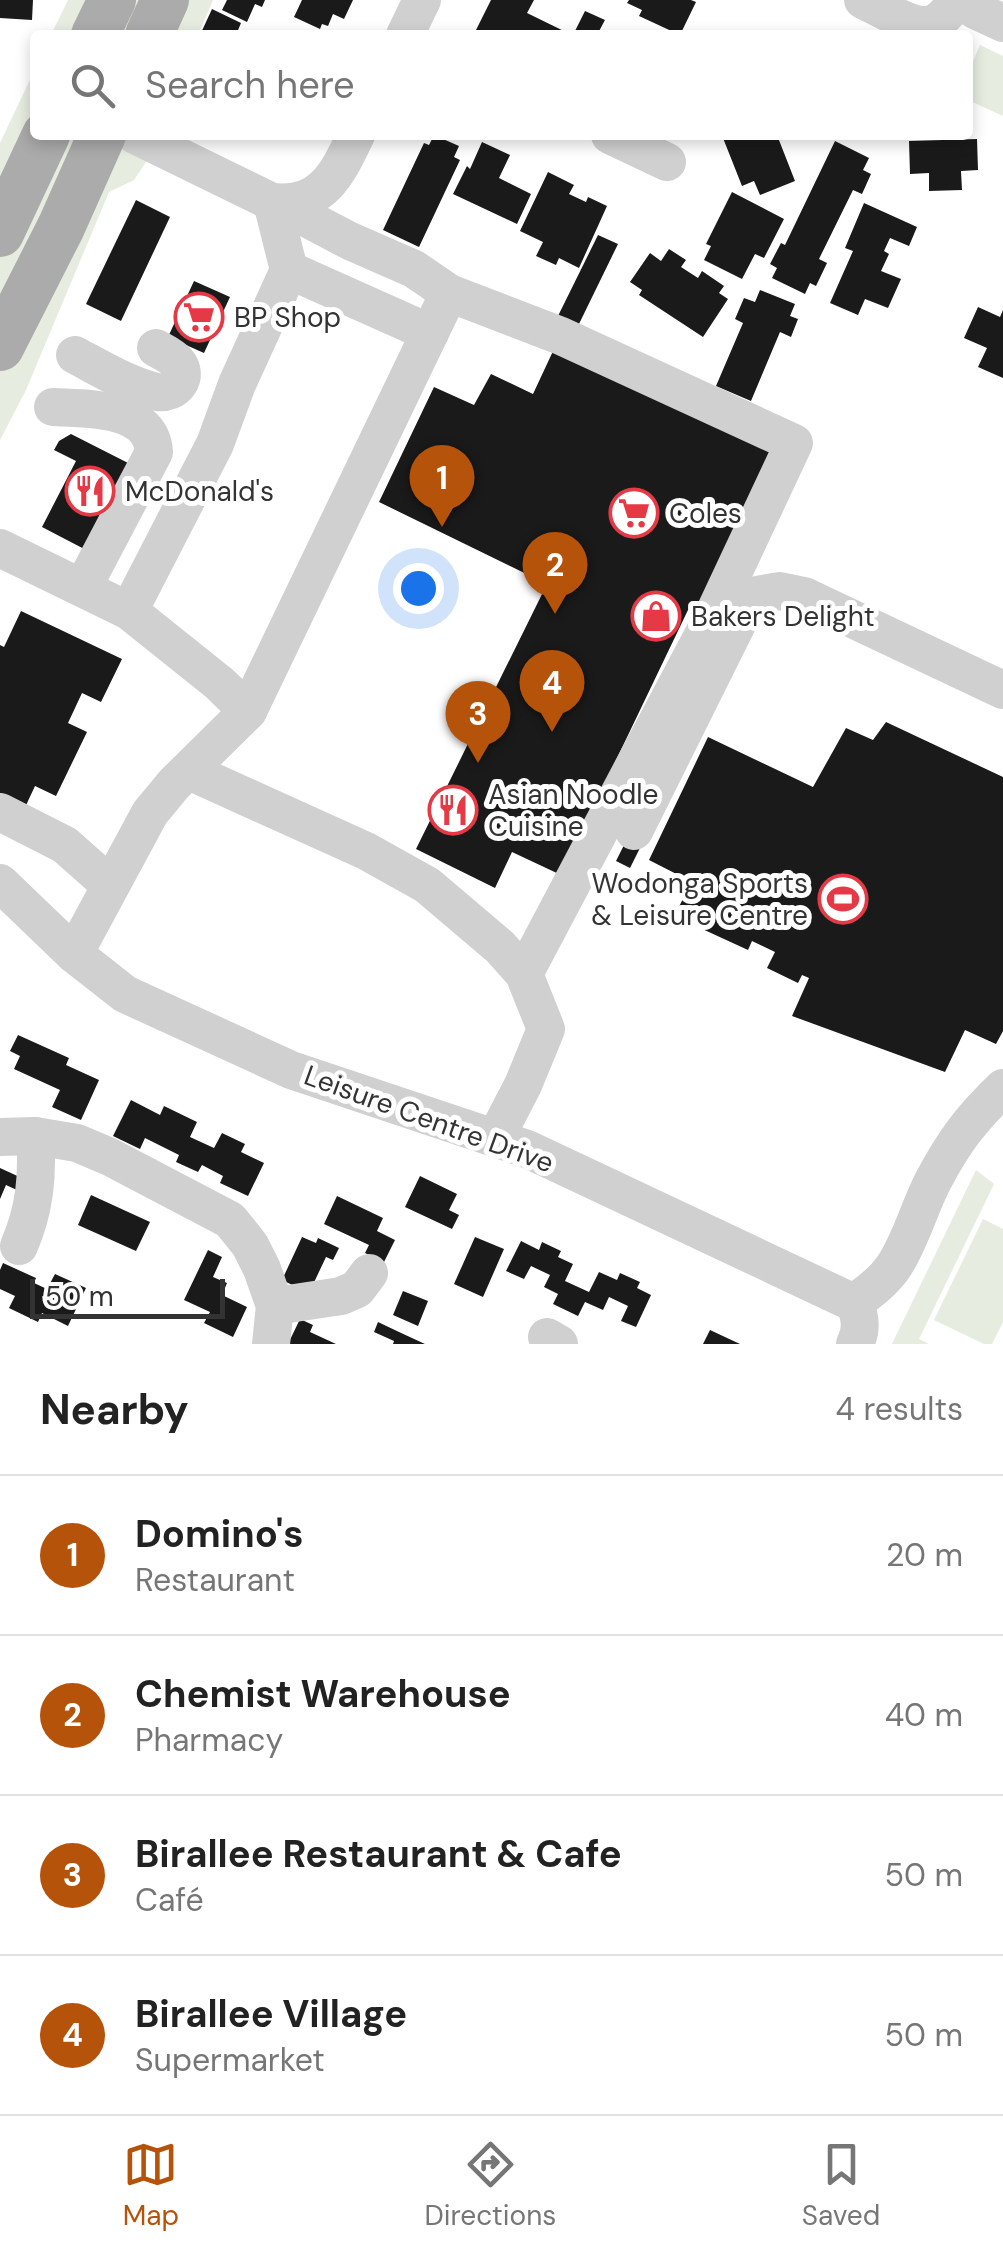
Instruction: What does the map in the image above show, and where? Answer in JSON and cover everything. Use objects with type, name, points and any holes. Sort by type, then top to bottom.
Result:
[{"type":"main road","points":[[97,30],[112,0]]},
{"type":"main road","points":[[151,30],[166,0]]},
{"type":"main road","points":[[0,232],[44,140]]},
{"type":"main road","points":[[0,347],[61,228],[100,140]]},
{"type":"street","points":[[407,30],[422,0]]},
{"type":"street","points":[[863,0],[925,26],[947,14],[957,0]]},
{"type":"street","points":[[966,0],[1003,24]]},
{"type":"street","points":[[147,140],[290,200],[310,220],[414,269],[449,293],[561,336],[794,443],[711,620],[524,974]]},
{"type":"street","points":[[290,200],[325,188],[353,140]]},
{"type":"street","points":[[621,140],[668,162]]},
{"type":"street","points":[[129,611],[214,444],[236,384],[289,270],[290,200]]},
{"type":"street","points":[[289,270],[430,333]]},
{"type":"street","points":[[74,954],[150,813],[248,711],[449,293]]},
{"type":"street","points":[[75,355],[138,386],[162,393],[180,383],[182,371],[176,360],[156,348]]},
{"type":"street","points":[[53,407],[109,411],[136,420],[153,438],[154,452],[83,587]]},
{"type":"street","points":[[0,548],[129,611],[248,711]]},
{"type":"street","points":[[634,831],[744,610],[757,595],[780,591],[804,596],[1003,690]]},
{"type":"street","points":[[189,771],[366,851],[427,885],[500,947],[524,974],[546,1029],[496,1137]]},
{"type":"street","points":[[0,812],[65,845],[110,885]]},
{"type":"street","name":"Leisure Centre Drive","points":[[0,882],[74,954],[125,994],[291,1070],[527,1149],[857,1327]]},
{"type":"street","points":[[857,1327],[876,1286],[893,1266],[952,1146],[966,1125],[1003,1088]]},
{"type":"street","points":[[17,1136],[38,1172],[30,1221],[19,1246]]},
{"type":"street","points":[[17,1136],[76,1143],[230,1220],[250,1244],[275,1306],[271,1344]]},
{"type":"street","points":[[275,1306],[340,1296],[357,1289],[369,1273]]},
{"type":"shaded area","points":[[68,0],[213,0],[200,30],[53,30]]},
{"type":"shaded area","points":[[980,45],[1003,56],[1003,116],[973,102],[973,61]]},
{"type":"shaded area","points":[[30,80],[30,140],[161,140],[134,180],[109,192],[26,390],[0,440],[0,143]]},
{"type":"shaded area","points":[[976,1170],[994,1184],[919,1339],[929,1344],[892,1344]]},
{"type":"shaded area","points":[[983,1219],[1003,1229],[1003,1322],[992,1344],[984,1344],[934,1320]]},
{"type":"building","points":[[0,0],[33,0],[32,20],[0,18]]},
{"type":"building","points":[[227,0],[265,0],[262,7],[255,4],[247,22],[222,10]]},
{"type":"building","points":[[302,0],[353,0],[344,19],[333,14],[328,26],[322,24],[320,29],[294,17]]},
{"type":"building","points":[[491,0],[534,0],[527,13],[562,30],[476,30]]},
{"type":"building","points":[[696,2],[682,30],[669,30],[639,16],[642,10],[627,3]]},
{"type":"building","points":[[212,9],[241,23],[238,30],[202,30]]},
{"type":"building","points":[[585,11],[605,20],[600,30],[576,30]]},
{"type":"building","points":[[977,139],[978,170],[961,171],[962,190],[929,191],[929,173],[910,174],[909,141]]},
{"type":"building","points":[[432,140],[445,140],[459,146],[454,157],[460,160],[419,247],[383,230],[424,143],[429,145]]},
{"type":"building","points":[[724,140],[779,140],[795,181],[760,195],[754,181],[742,186]]},
{"type":"building","points":[[835,141],[869,158],[863,170],[871,174],[862,194],[853,190],[819,259],[827,263],[816,286],[810,283],[805,294],[772,278],[777,268],[770,264],[781,243],[785,245]]},
{"type":"building","points":[[482,142],[510,155],[499,178],[531,194],[517,224],[453,194]]},
{"type":"building","points":[[548,172],[574,185],[569,194],[607,206],[579,268],[559,258],[556,265],[536,256],[543,242],[520,231]]},
{"type":"building","points":[[732,192],[784,219],[764,258],[755,254],[742,279],[704,260],[711,246],[706,244]]},
{"type":"building","points":[[136,200],[170,217],[121,321],[86,304]]},
{"type":"building","points":[[864,203],[917,227],[909,246],[890,238],[884,251],[889,254],[881,271],[901,279],[888,308],[865,299],[858,315],[830,303],[853,251],[845,248]]},
{"type":"building","points":[[598,235],[618,244],[578,326],[558,316]]},
{"type":"building","points":[[669,249],[686,260],[681,267],[698,278],[702,271],[724,286],[719,293],[728,299],[703,337],[639,295],[642,290],[630,282],[650,253],[661,261]]},
{"type":"building","name":"BP Shop","points":[[194,281],[230,297],[204,353],[168,337]]},
{"type":"building","points":[[760,290],[795,304],[790,316],[798,319],[791,337],[780,332],[751,401],[716,386],[743,323],[735,319],[744,298],[755,302]]},
{"type":"building","points":[[978,307],[1000,317],[1003,310],[1003,378],[978,367],[987,348],[964,338]]},
{"type":"building","points":[[554,349],[776,454],[700,615],[688,610],[561,875],[512,852],[495,888],[416,849],[547,584],[379,502],[434,387],[474,405],[491,374],[533,394]]},
{"type":"building","points":[[71,434],[132,465],[88,551],[42,527],[76,461],[54,450],[59,441]]},
{"type":"building","points":[[21,611],[122,659],[101,702],[82,693],[68,723],[87,732],[56,796],[35,786],[14,831],[0,824],[0,645],[4,647]]},
{"type":"building","name":"Wodonga Sports & Leisure Centre","points":[[886,722],[1003,777],[1003,1031],[996,1044],[965,1030],[945,1072],[792,1016],[809,978],[802,975],[798,983],[767,968],[775,952],[752,941],[748,950],[674,916],[692,882],[649,860],[708,737],[813,787],[846,728],[873,740]]},
{"type":"building","points":[[626,841],[640,848],[630,868],[616,861]]},
{"type":"building","points":[[18,1035],[69,1058],[66,1065],[99,1080],[81,1120],[52,1107],[60,1090],[14,1069],[20,1056],[10,1051]]},
{"type":"building","points":[[131,1100],[160,1115],[164,1106],[197,1122],[190,1137],[214,1148],[222,1133],[245,1144],[241,1152],[264,1163],[248,1196],[220,1183],[223,1176],[202,1165],[198,1172],[176,1162],[179,1155],[145,1138],[140,1149],[113,1136]]},
{"type":"building","points":[[0,1168],[24,1179],[19,1191],[6,1185],[0,1199]]},
{"type":"building","points":[[420,1176],[457,1194],[449,1210],[459,1215],[452,1229],[405,1207]]},
{"type":"building","points":[[91,1195],[150,1222],[136,1251],[78,1225]]},
{"type":"building","points":[[337,1196],[383,1218],[377,1231],[395,1240],[384,1262],[365,1253],[369,1245],[324,1224]]},
{"type":"building","points":[[302,1237],[316,1243],[318,1238],[339,1248],[333,1260],[326,1257],[309,1293],[282,1280]]},
{"type":"building","points":[[475,1237],[504,1249],[483,1297],[454,1284]]},
{"type":"building","points":[[521,1241],[539,1250],[542,1242],[561,1251],[558,1257],[573,1264],[565,1281],[589,1292],[599,1272],[617,1280],[620,1273],[640,1282],[637,1288],[651,1295],[636,1327],[621,1321],[628,1306],[609,1297],[603,1310],[585,1302],[578,1316],[553,1304],[558,1294],[544,1287],[550,1275],[531,1266],[524,1279],[506,1271]]},
{"type":"building","points":[[208,1250],[222,1257],[213,1277],[227,1283],[222,1295],[247,1307],[233,1337],[204,1323],[210,1312],[184,1300]]},
{"type":"building","points":[[3,1263],[36,1278],[34,1283],[47,1289],[55,1274],[86,1288],[68,1326],[42,1313],[38,1322],[9,1308],[15,1296],[0,1289]]},
{"type":"building","points":[[403,1291],[428,1301],[418,1326],[393,1315]]},
{"type":"building","points":[[300,1319],[313,1325],[310,1332],[336,1344],[288,1344]]},
{"type":"building","points":[[378,1322],[425,1344],[393,1344],[394,1341],[374,1332]]},
{"type":"building","points":[[710,1330],[740,1344],[703,1344]]},
{"type":"place","name":"BP Shop","points":[[199,317]]},
{"type":"place","name":"McDonald's","points":[[90,491]]},
{"type":"place","name":"Coles","points":[[634,513]]},
{"type":"place","name":"Domino's","points":[[442,527]]},
{"type":"place","name":"Chemist Warehouse","points":[[555,614]]},
{"type":"place","name":"Bakers Delight","points":[[656,616]]},
{"type":"place","name":"Birallee Village","points":[[552,732]]},
{"type":"place","name":"Birallee Restaurant & Cafe","points":[[478,763]]},
{"type":"place","name":"Asian Noodle Cuisine","points":[[453,810]]},
{"type":"place","name":"Wodonga Sports & Leisure Centre","points":[[843,899]]}]
